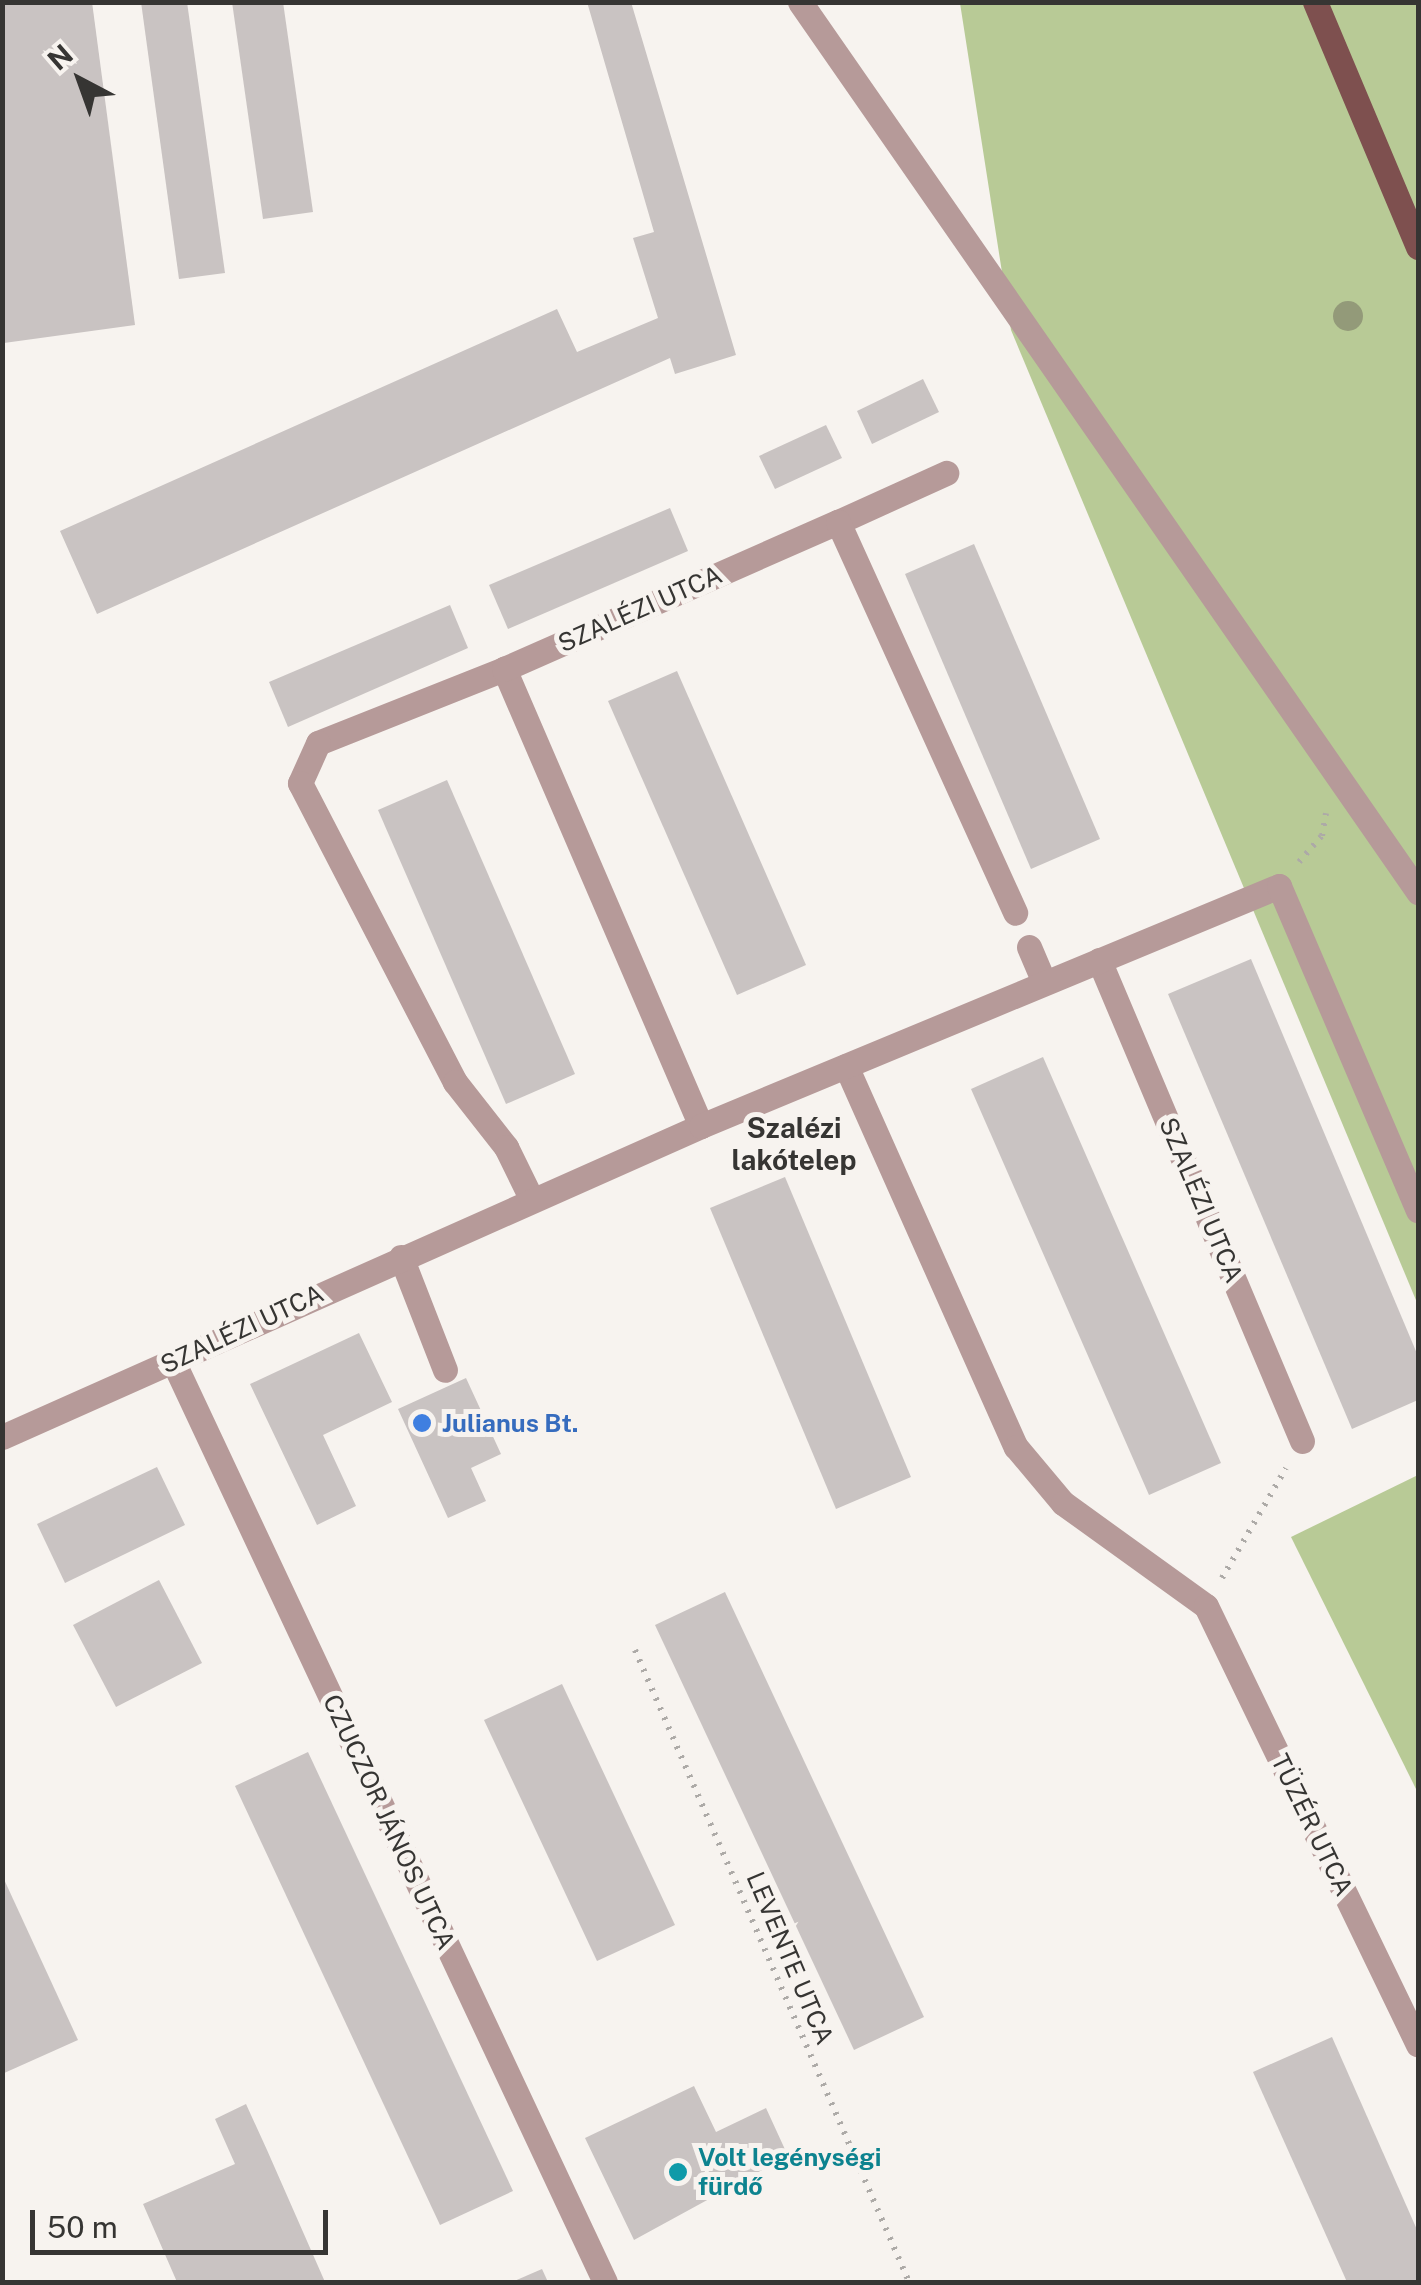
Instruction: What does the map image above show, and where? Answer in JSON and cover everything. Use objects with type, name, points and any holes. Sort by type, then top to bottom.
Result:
[{"type":"main road","points":[[1314,2],[1418,248]]},
{"type":"street","points":[[800,2],[1333,775],[1418,892]]},
{"type":"street","name":"SZALÉZI UTCA","points":[[532,1200],[506,1147],[455,1082],[300,783],[318,744],[504,669],[946,473]]},
{"type":"street","points":[[838,522],[1014,913]]},
{"type":"street","points":[[504,669],[701,1126]]},
{"type":"street","points":[[1279,886],[1418,1210]]},
{"type":"street","name":"SZALÉZI UTCA","points":[[2,1437],[400,1256],[701,1126],[1279,886]]},
{"type":"street","points":[[1029,947],[1044,982]]},
{"type":"street","name":"SZALÉZI UTCA","points":[[1099,960],[1302,1441]]},
{"type":"street","points":[[846,1066],[1016,1446],[1063,1503],[1206,1606]]},
{"type":"street","points":[[400,1256],[445,1370]]},
{"type":"street","name":"CZUCZOR JÁNOS UTCA","points":[[173,1361],[605,2282]]},
{"type":"street","name":"TÜZÉR UTCA","points":[[1206,1606],[1418,2044]]},
{"type":"path","points":[[1279,886],[1322,836],[1333,775]]},
{"type":"path","points":[[1206,1606],[1302,1441]]},
{"type":"path","name":"LEVENTE UTCA","points":[[635,1650],[908,2282]]},
{"type":"green space","points":[[960,3],[1418,3],[1418,1305],[1011,330]]},
{"type":"green space","points":[[1418,1475],[1418,1793],[1291,1537]]},
{"type":"building","points":[[2,2],[92,2],[135,325],[4,343]]},
{"type":"building","points":[[141,2],[187,2],[225,273],[179,279]]},
{"type":"building","points":[[232,2],[283,2],[313,212],[263,219]]},
{"type":"building","points":[[587,2],[631,2],[736,355],[675,374],[670,358],[97,614],[60,531],[557,309],[577,352],[658,318],[633,238],[654,232]]},
{"type":"building","points":[[923,379],[939,412],[872,444],[857,411]]},
{"type":"building","points":[[826,425],[842,458],[775,489],[759,456]]},
{"type":"building","points":[[670,508],[688,551],[508,629],[489,585]]},
{"type":"building","points":[[974,544],[1100,839],[1031,869],[905,574]]},
{"type":"building","points":[[450,605],[468,648],[288,727],[269,682]]},
{"type":"building","points":[[677,671],[806,965],[737,995],[608,701]]},
{"type":"building","points":[[447,780],[575,1074],[506,1104],[378,810]]},
{"type":"building","points":[[1251,959],[1418,1356],[1418,1400],[1352,1429],[1168,994]]},
{"type":"building","points":[[1043,1057],[1221,1463],[1149,1495],[971,1089]]},
{"type":"building","points":[[785,1177],[911,1477],[836,1509],[710,1208]]},
{"type":"building","points":[[359,1333],[392,1402],[323,1435],[356,1506],[317,1525],[250,1384]]},
{"type":"building","points":[[466,1378],[501,1454],[471,1468],[486,1501],[448,1518],[398,1409]]},
{"type":"building","points":[[157,1467],[185,1525],[65,1583],[37,1524]]},
{"type":"building","points":[[159,1580],[202,1663],[116,1707],[73,1625]]},
{"type":"building","points":[[725,1592],[924,2017],[854,2050],[655,1625]]},
{"type":"building","points":[[562,1684],[675,1925],[597,1961],[484,1720]]},
{"type":"building","points":[[308,1752],[513,2191],[440,2225],[235,1786]]},
{"type":"building","points":[[2,1875],[78,2040],[2,2074]]},
{"type":"building","points":[[1332,2037],[1418,2232],[1418,2282],[1347,2282],[1253,2072]]},
{"type":"building","name":"Volt legénységi fürdő","points":[[694,2086],[716,2132],[766,2108],[788,2156],[634,2240],[585,2138]]},
{"type":"building","points":[[246,2104],[325,2282],[177,2282],[143,2204],[235,2164],[215,2119]]},
{"type":"building","points":[[542,2269],[548,2282],[512,2282]]},
{"type":"place","name":"Julianus Bt.","points":[[422,1423]]},
{"type":"place","name":"Volt legénységi fürdő","points":[[678,2172]]},
{"type":"district","name":"Szalézi lakótelep","points":[[794,1144]]}]
